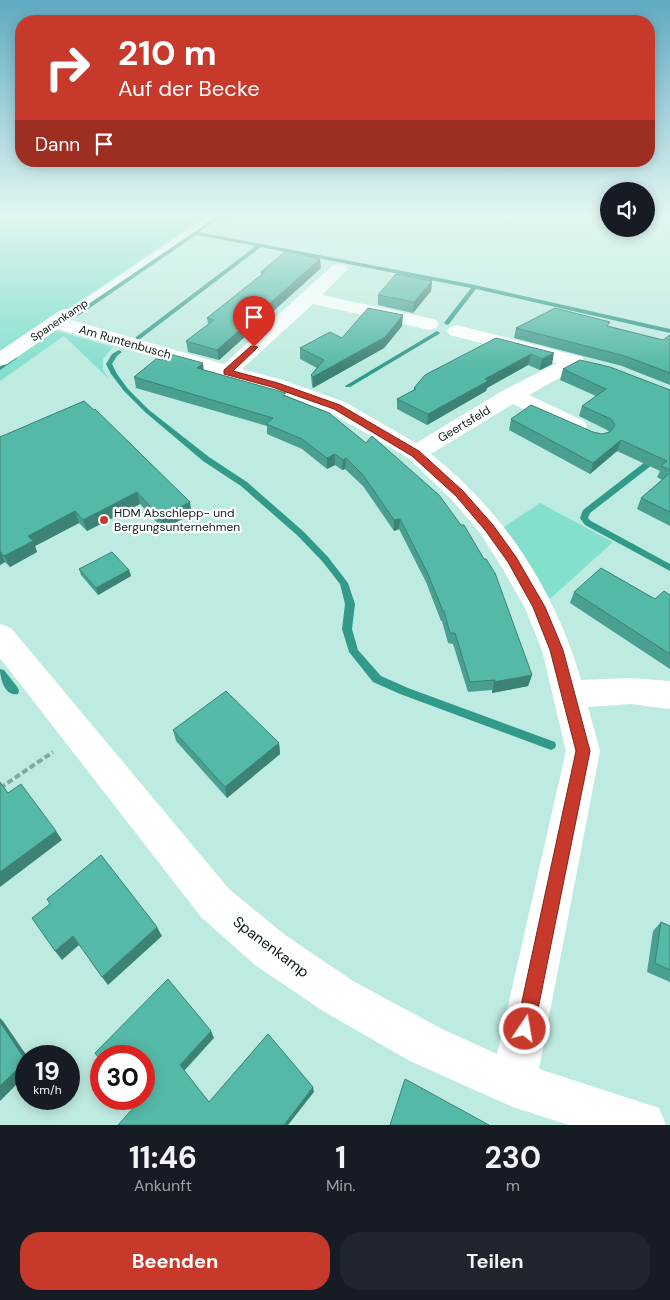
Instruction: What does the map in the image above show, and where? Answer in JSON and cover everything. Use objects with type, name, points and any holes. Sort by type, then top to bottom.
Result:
[{"type":"street","points":[[227,372],[339,269]]},
{"type":"street","points":[[309,298],[429,324]]},
{"type":"street","name":"Spanenkamp","points":[[0,360],[60,319]]},
{"type":"street","name":"Am Runtenbusch","points":[[60,319],[227,372],[275,385],[337,407],[416,453],[460,493],[489,527],[512,560],[539,607],[556,650],[570,694],[583,751],[513,1084]]},
{"type":"street","name":"Geertsfeld","points":[[416,453],[512,395],[583,363],[457,331]]},
{"type":"street","points":[[512,395],[598,436]]},
{"type":"street","name":"Spanenkamp","points":[[0,636],[216,903],[270,950],[338,996],[426,1044],[513,1084],[642,1125]]},
{"type":"street","points":[[570,694],[630,691],[670,695]]},
{"type":"lane","name":"Spanenkamp","points":[[60,319],[140,266]]},
{"type":"path","points":[[0,788],[80,733]]},
{"type":"green space","points":[[0,266],[132,266],[0,355]]},
{"type":"green space","points":[[50,329],[113,347],[103,359],[103,370],[109,379],[64,336],[0,381],[0,365]]},
{"type":"green space","points":[[540,503],[613,542],[550,599],[504,527]]},
{"type":"building","points":[[269,266],[313,266],[217,350],[186,341],[214,320],[207,318],[265,272],[261,272]]},
{"type":"building","points":[[396,274],[432,281],[414,302],[378,295]]},
{"type":"building","points":[[368,308],[403,315],[385,337],[313,377],[311,375],[324,360],[300,348],[330,332],[342,338]]},
{"type":"building","points":[[555,308],[610,322],[607,326],[663,340],[670,335],[670,373],[625,356],[516,328]]},
{"type":"building","points":[[496,338],[554,353],[542,359],[531,354],[485,379],[488,381],[428,414],[397,399],[416,389],[414,388],[425,375]]},
{"type":"building","points":[[170,354],[203,363],[197,368],[286,393],[283,395],[329,413],[366,443],[372,436],[439,495],[461,525],[464,525],[484,559],[486,559],[495,573],[532,675],[494,682],[495,680],[470,682],[455,633],[450,633],[444,611],[427,572],[400,519],[394,520],[363,475],[346,458],[343,460],[335,454],[327,458],[302,439],[266,424],[273,418],[134,377],[156,359],[162,360]]},
{"type":"building","points":[[580,360],[610,367],[670,390],[670,470],[661,466],[667,461],[621,440],[593,463],[511,419],[531,405],[593,432],[602,434],[610,432],[615,425],[611,419],[582,406],[606,389],[563,369]]},
{"type":"building","points":[[84,401],[95,409],[190,502],[160,517],[137,492],[83,520],[75,511],[28,536],[33,541],[4,556],[0,551],[0,437]]},
{"type":"building","points":[[670,473],[670,512],[641,498]]},
{"type":"building","points":[[112,552],[129,570],[96,588],[79,569]]},
{"type":"building","points":[[601,568],[655,599],[664,591],[670,595],[670,654],[574,592]]},
{"type":"building","points":[[226,691],[279,743],[225,787],[173,730]]},
{"type":"building","points":[[0,782],[8,793],[21,784],[56,831],[0,872]]},
{"type":"building","points":[[101,855],[157,927],[102,977],[73,936],[55,951],[32,918],[50,904],[47,899]]},
{"type":"building","points":[[661,922],[670,926],[670,970],[655,963]]},
{"type":"building","points":[[168,979],[211,1031],[180,1065],[209,1102],[268,1034],[313,1087],[284,1125],[118,1125],[131,1110],[155,1110],[155,1045],[103,1045]]},
{"type":"building","points":[[0,1022],[15,1045],[15,1072],[0,1086]]},
{"type":"building","points":[[405,1079],[489,1125],[390,1125]]},
{"type":"waterway","points":[[76,315],[148,266]]},
{"type":"waterway","points":[[138,338],[234,266]]},
{"type":"waterway","points":[[364,266],[475,287]]},
{"type":"waterway","points":[[447,323],[475,287]]},
{"type":"waterway","points":[[475,287],[670,331]]},
{"type":"waterway","points":[[348,386],[437,333]]},
{"type":"waterway","points":[[119,352],[114,355],[109,364],[126,390],[147,411],[206,459],[244,484],[301,534],[325,559],[344,583],[350,604],[347,629],[354,652],[377,679],[404,691],[551,745]]},
{"type":"waterway","points":[[0,368],[14,358]]},
{"type":"waterway","points":[[670,447],[586,512],[584,518],[588,523],[670,568]]},
{"type":"waterway","points":[[0,673],[14,691]]},
{"type":"place","name":"HDM Abschlepp- und Bergungsunternehmen","points":[[104,520]]},
{"type":"route","points":[[254,347],[227,372],[275,385],[337,407],[416,453],[460,493],[489,527],[512,560],[539,607],[556,650],[570,694],[583,751],[525,1029]]}]
